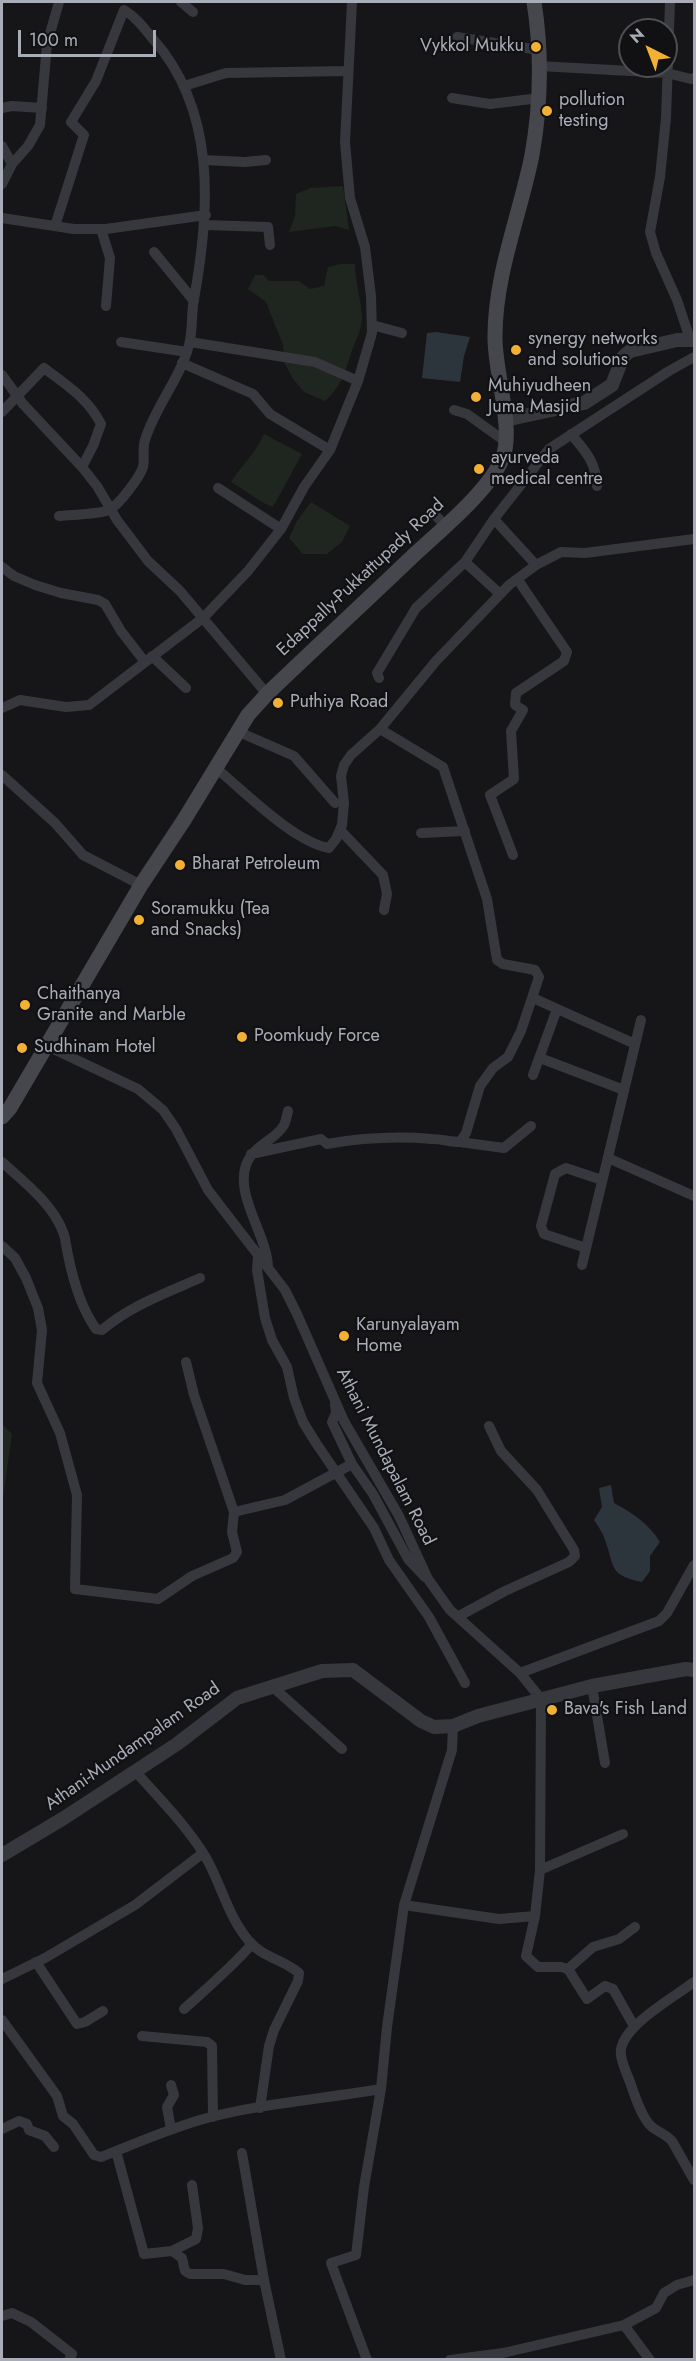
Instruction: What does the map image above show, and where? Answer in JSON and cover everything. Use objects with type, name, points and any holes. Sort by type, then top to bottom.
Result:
[{"type":"main road","name":"Edappally-Pukkattupady Road","points":[[2,1117],[10,1108],[22,1084],[47,1046],[141,885],[217,769],[248,716],[267,694],[446,526],[488,481],[503,458],[506,442],[505,420],[494,337],[498,291],[532,155],[540,98],[539,50],[534,2]]},
{"type":"street","points":[[2,184],[12,165],[40,125],[47,44],[58,2]]},
{"type":"street","points":[[181,2],[193,12]]},
{"type":"street","points":[[2,708],[20,700],[57,707],[89,705],[203,618],[248,571],[281,529],[304,487],[330,450],[358,381],[372,333],[371,296],[364,247],[349,187],[345,142],[352,2]]},
{"type":"street","points":[[669,18],[670,2]]},
{"type":"street","points":[[56,226],[84,135],[71,122],[96,81],[124,10],[132,15],[166,53],[184,86],[204,160],[206,220],[188,347],[144,440],[142,469],[110,510],[59,516]]},
{"type":"street","points":[[457,37],[539,50]]},
{"type":"street","points":[[539,66],[618,70]]},
{"type":"street","points":[[184,86],[226,73],[347,71]]},
{"type":"street","points":[[678,76],[694,78]]},
{"type":"street","points":[[505,420],[584,403],[612,385],[623,357],[630,351],[677,339],[692,340],[656,253],[650,232],[663,142],[667,78]]},
{"type":"street","points":[[452,98],[490,104],[540,98]]},
{"type":"street","points":[[2,108],[12,106],[42,108]]},
{"type":"street","points":[[2,146],[12,165]]},
{"type":"street","points":[[204,160],[245,162],[266,160]]},
{"type":"street","points":[[2,218],[74,230],[206,220],[268,227],[270,245]]},
{"type":"street","points":[[101,229],[110,258],[106,306]]},
{"type":"street","points":[[154,252],[194,301]]},
{"type":"street","points":[[372,325],[402,333]]},
{"type":"street","points":[[120,342],[188,347],[315,362],[358,381]]},
{"type":"street","points":[[379,678],[377,673],[416,608],[465,562],[494,519],[549,449],[669,370],[694,357]]},
{"type":"street","points":[[182,363],[253,394],[270,414],[330,450]]},
{"type":"street","points":[[2,412],[44,368],[77,392],[93,410],[100,424],[93,446],[82,467]]},
{"type":"street","points":[[2,375],[16,396],[97,486],[110,510],[148,561],[180,591],[267,694]]},
{"type":"street","points":[[454,410],[467,414],[506,442]]},
{"type":"street","points":[[571,434],[593,464],[597,486]]},
{"type":"street","points":[[218,488],[281,529]]},
{"type":"street","points":[[433,513],[446,526]]},
{"type":"street","points":[[494,519],[536,565]]},
{"type":"street","points":[[217,769],[274,818],[319,846],[329,848],[340,830],[344,803],[341,776],[344,765],[351,755],[380,729],[436,661],[508,585],[536,565],[561,552],[585,553],[694,539]]},
{"type":"street","points":[[465,562],[500,594]]},
{"type":"street","points":[[2,567],[14,576],[34,585],[105,603],[121,631],[149,659],[186,687]]},
{"type":"street","points":[[513,855],[490,795],[514,779],[511,732],[523,710],[515,705],[516,693],[564,661],[567,652],[518,580]]},
{"type":"street","points":[[380,729],[443,767],[487,899],[497,960],[503,964],[535,970],[539,978],[508,1057],[493,1068],[480,1086],[466,1133],[460,1142]]},
{"type":"street","points":[[239,732],[294,756],[335,803]]},
{"type":"street","points":[[2,775],[55,824],[83,855],[141,885]]},
{"type":"street","points":[[340,830],[383,874],[387,894],[384,910]]},
{"type":"street","points":[[421,833],[465,831]]},
{"type":"street","points":[[533,998],[635,1044]]},
{"type":"street","points":[[532,1075],[557,1009]]},
{"type":"street","points":[[582,1265],[641,1020]]},
{"type":"street","name":"Athani Mundapalam Road","points":[[47,1046],[138,1089],[163,1110],[176,1129],[208,1190],[285,1290],[335,1404],[364,1460],[399,1516],[428,1579],[450,1610],[520,1673],[541,1699]]},
{"type":"street","points":[[540,1058],[624,1090]]},
{"type":"street","points":[[268,1268],[268,1253],[246,1191],[244,1178],[251,1154],[284,1125],[288,1111]]},
{"type":"street","points":[[251,1154],[321,1139],[327,1144],[363,1138],[433,1139],[504,1148],[531,1126]]},
{"type":"street","points":[[608,1158],[694,1196]]},
{"type":"street","points":[[2,1162],[56,1217],[64,1232],[68,1257],[80,1297],[96,1329],[102,1330],[117,1317],[153,1298],[200,1278]]},
{"type":"street","points":[[586,1248],[544,1234],[541,1226],[555,1174],[566,1168],[602,1180]]},
{"type":"street","points":[[2,1246],[15,1258],[38,1308],[42,1330],[37,1383],[60,1433],[77,1495],[75,1589],[158,1599],[192,1576],[233,1558],[237,1552],[232,1532],[234,1512],[194,1395],[186,1362]]},
{"type":"street","points":[[258,1257],[257,1270],[265,1318],[272,1340],[287,1367],[294,1398],[303,1422],[374,1528],[389,1560],[429,1617],[465,1683]]},
{"type":"street","points":[[335,1404],[336,1413],[332,1422],[352,1464],[373,1494],[408,1558],[428,1579]]},
{"type":"street","points":[[459,1616],[505,1591],[569,1562],[575,1556],[574,1550],[537,1490],[501,1450],[489,1426]]},
{"type":"street","points":[[234,1512],[285,1500],[352,1464]]},
{"type":"street","points":[[520,1673],[658,1622],[667,1613],[694,1565]]},
{"type":"street","name":"Athani-Mundampalam Road","points":[[2,1855],[64,1818],[177,1744],[237,1698],[322,1671],[352,1670],[421,1721],[434,1727],[453,1726],[478,1716],[592,1686],[686,1669],[694,1670]]},
{"type":"street","points":[[592,1686],[605,1763]]},
{"type":"street","points":[[274,1688],[342,1749]]},
{"type":"street","points":[[541,1699],[540,1870],[535,1916],[526,1956],[538,1967],[568,1969],[587,1999],[605,1986],[613,1989],[634,2026]]},
{"type":"street","points":[[367,2360],[331,2263],[356,2255],[364,2187],[381,2089],[404,1905],[452,1750],[453,1726]]},
{"type":"street","points":[[135,1771],[182,1824],[203,1853],[236,1922],[252,1944],[264,1954],[292,1967],[299,1973],[298,1981],[274,2030],[269,2046],[260,2108]]},
{"type":"street","points":[[540,1870],[623,1834]]},
{"type":"street","points":[[2,1979],[135,1905],[203,1853]]},
{"type":"street","points":[[404,1905],[499,1919],[535,1916]]},
{"type":"street","points":[[568,1969],[593,1947],[619,1939],[635,1927]]},
{"type":"street","points":[[184,2009],[206,1987],[219,1979],[252,1944]]},
{"type":"street","points":[[36,1962],[76,2024],[85,2022],[103,2010]]},
{"type":"street","points":[[694,1982],[634,2026],[623,2041],[621,2055],[635,2098],[652,2127],[668,2136],[672,2141],[694,2180]]},
{"type":"street","points":[[2,2020],[57,2096],[63,2116],[73,2124],[94,2155],[101,2157],[171,2129],[213,2117],[381,2089]]},
{"type":"street","points":[[142,2036],[207,2042],[212,2046],[213,2117]]},
{"type":"street","points":[[171,2085],[174,2096],[167,2108],[171,2129]]},
{"type":"street","points":[[2,2129],[19,2121],[27,2124],[29,2130],[45,2136],[54,2147]]},
{"type":"street","points":[[116,2151],[144,2253],[172,2251],[196,2239],[198,2228],[192,2185]]},
{"type":"street","points":[[243,2153],[264,2280],[281,2360]]},
{"type":"street","points":[[172,2251],[182,2258],[185,2271],[190,2274],[224,2274],[245,2280],[264,2280]]},
{"type":"street","points":[[450,2360],[503,2353],[624,2325],[656,2308],[664,2293],[677,2285],[694,2280]]},
{"type":"street","points":[[2,2316],[12,2313],[31,2322],[72,2354],[69,2360]]},
{"type":"street","points":[[624,2325],[650,2360]]},
{"type":"shaded area","points":[[343,186],[349,230],[335,226],[289,232],[295,216],[296,194],[311,188]]},
{"type":"shaded area","points":[[355,264],[362,322],[338,386],[325,401],[304,392],[293,379],[284,362],[283,345],[266,302],[248,289],[255,275],[263,275],[269,281],[299,281],[310,289],[324,286],[328,267]]},
{"type":"shaded area","points":[[436,332],[470,337],[460,382],[422,378],[427,333]]},
{"type":"shaded area","points":[[264,434],[302,454],[273,507],[261,502],[231,482]]},
{"type":"shaded area","points":[[311,502],[350,526],[342,542],[327,554],[303,554],[289,538],[297,521]]},
{"type":"shaded area","points":[[2,1424],[12,1434],[2,1505]]},
{"type":"shaded area","points":[[611,1485],[614,1503],[651,1529],[660,1542],[650,1556],[650,1571],[642,1582],[623,1576],[614,1568],[604,1537],[594,1520],[602,1507],[599,1488]]},
{"type":"place","name":"Vykkol Mukku","points":[[536,47]]},
{"type":"place","name":"pollution testing","points":[[547,111]]},
{"type":"place","name":"synergy networks and solutions","points":[[516,350]]},
{"type":"place","name":"Muhiyudheen Juma Masjid","points":[[476,397]]},
{"type":"place","name":"ayurveda medical centre","points":[[479,469]]},
{"type":"place","name":"Puthiya Road","points":[[278,703]]},
{"type":"place","name":"Bharat Petroleum","points":[[180,865]]},
{"type":"place","name":"Soramukku (Tea and Snacks)","points":[[139,920]]},
{"type":"place","name":"Chaithanya Granite and Marble","points":[[25,1005]]},
{"type":"place","name":"Poomkudy Force","points":[[242,1037]]},
{"type":"place","name":"Sudhinam Hotel","points":[[22,1048]]},
{"type":"place","name":"Karunyalayam Home","points":[[344,1336]]},
{"type":"place","name":"Bava's Fish Land","points":[[552,1710]]}]
